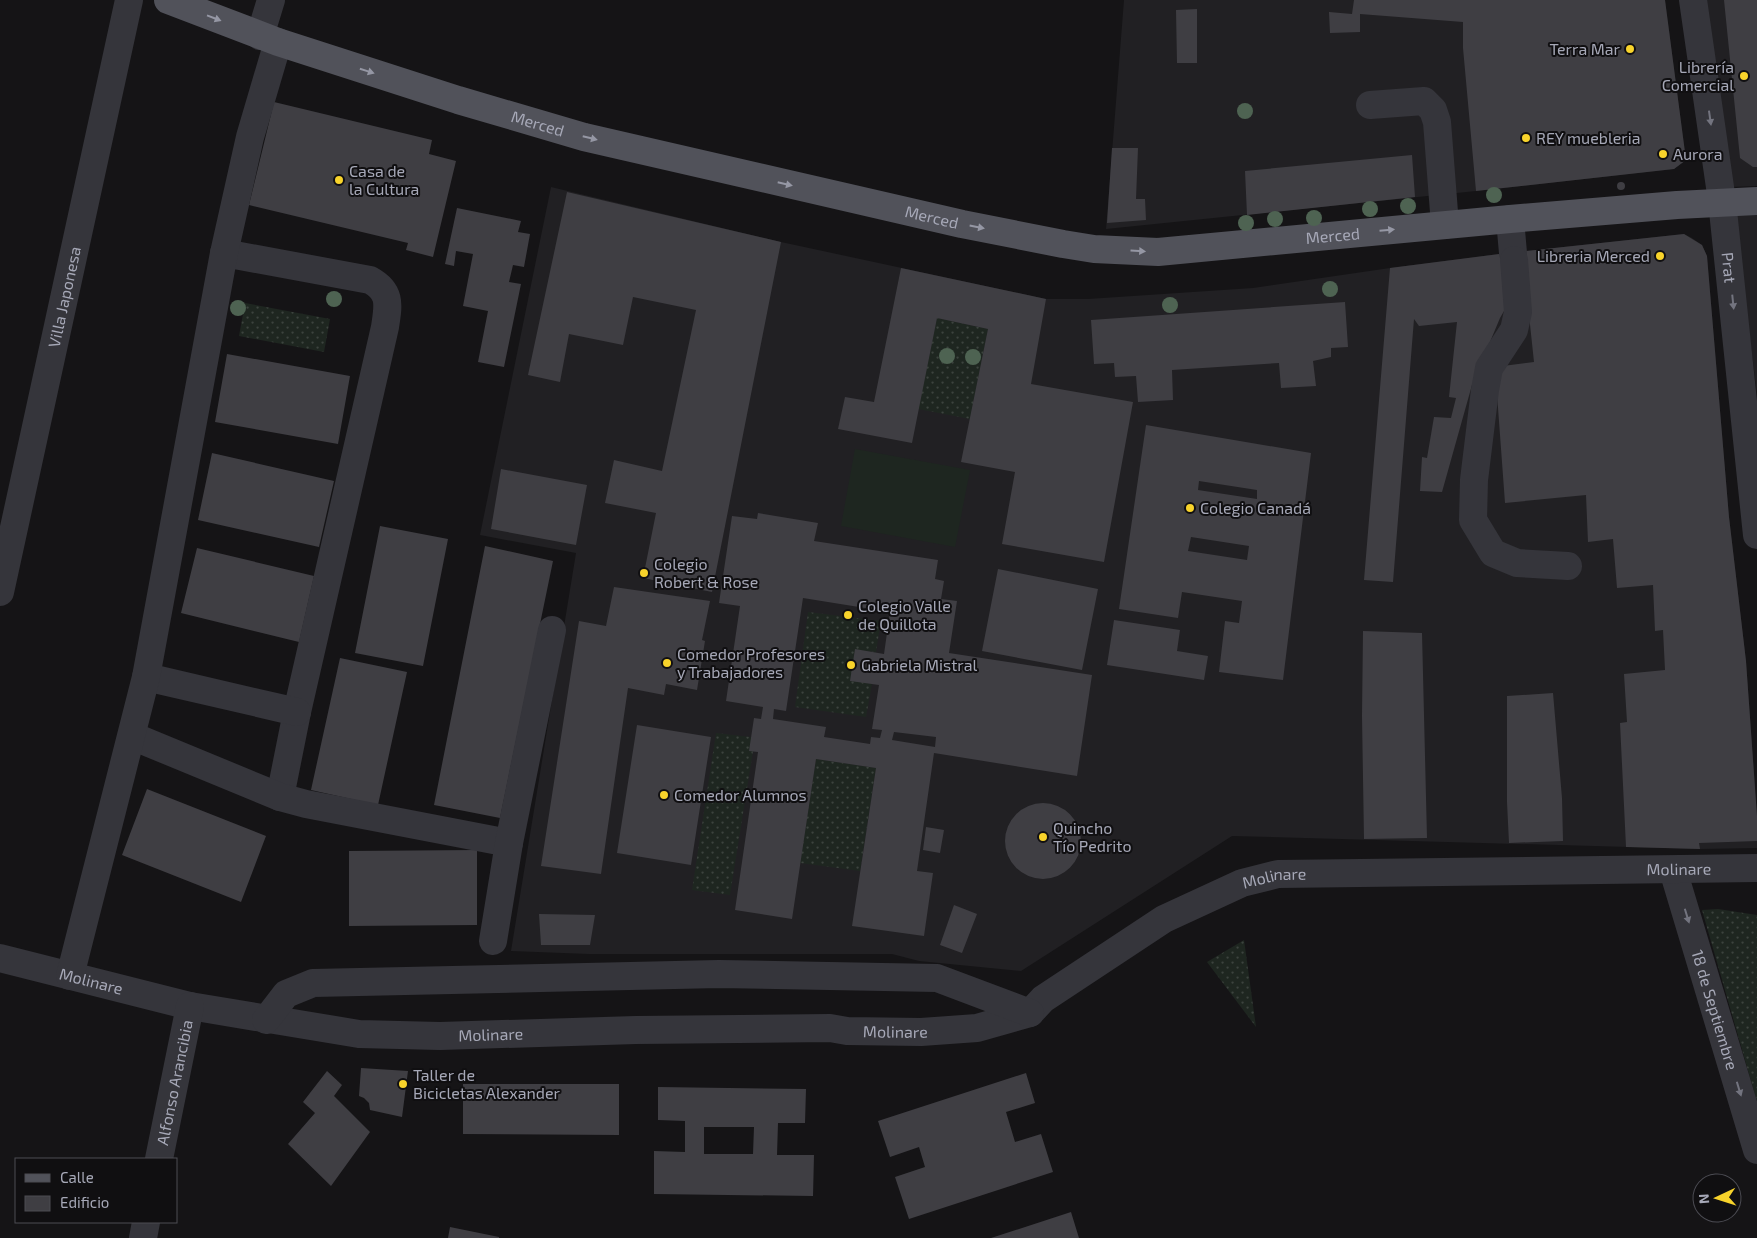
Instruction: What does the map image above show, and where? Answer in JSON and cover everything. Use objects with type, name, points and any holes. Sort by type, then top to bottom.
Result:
[{"type":"main road","name":"Merced","points":[[168,0],[269,39],[458,100],[584,137],[934,218],[1094,249],[1158,252],[1510,219],[1722,201],[1757,201]]},
{"type":"street","name":"Villa Japonesa","points":[[0,592],[129,0]]},
{"type":"street","points":[[70,976],[146,677],[224,253],[250,137],[269,39],[271,0]]},
{"type":"street","name":"Prat","points":[[1693,0],[1722,201],[1757,535]]},
{"type":"street","points":[[1370,105],[1424,101],[1433,110],[1437,122],[1445,225]]},
{"type":"street","points":[[1510,219],[1518,312],[1514,330],[1489,368],[1474,480],[1474,520],[1493,553],[1517,563],[1568,566]]},
{"type":"street","points":[[224,253],[370,280],[380,286],[386,294],[388,306],[280,797]]},
{"type":"street","points":[[493,941],[509,843],[552,630]]},
{"type":"street","points":[[146,677],[298,712]]},
{"type":"street","points":[[132,736],[280,797],[306,804],[509,843]]},
{"type":"street","name":"Molinare","points":[[0,958],[190,1006],[359,1034],[421,1036],[768,1028],[830,1028],[847,1031],[922,1032],[977,1028],[1030,1013],[1043,999],[1164,918],[1242,882],[1278,874],[1757,868]]},
{"type":"street","name":"18 de Septiembre","points":[[1673,870],[1757,1150]]},
{"type":"street","points":[[266,1020],[286,994],[313,983],[719,974],[937,978],[1030,1013]]},
{"type":"street","name":"Alfonso Arancibia","points":[[159,1158],[190,1006]]},
{"type":"street","points":[[143,1238],[146,1223]]},
{"type":"shaded area","points":[[1124,0],[1665,0],[1686,160],[1674,169],[1106,229]]},
{"type":"shaded area","points":[[1705,0],[1757,0],[1757,186],[1730,187]]},
{"type":"shaded area","points":[[551,187],[781,242],[1046,299],[1088,299],[1253,288],[1507,253],[1684,234],[1692,238],[1702,245],[1707,256],[1729,517],[1746,661],[1757,816],[1757,848],[1700,849],[1232,836],[1021,971],[919,961],[892,954],[589,954],[511,951],[576,553],[480,535]]},
{"type":"shaded area","points":[[1757,210],[1757,394],[1734,211]]},
{"type":"shaded area","points":[[245,303],[330,319],[324,352],[239,336]]},
{"type":"shaded area","points":[[937,318],[988,329],[970,419],[918,409]]},
{"type":"shaded area","points":[[855,449],[970,470],[955,547],[841,526]]},
{"type":"shaded area","points":[[808,612],[881,621],[876,652],[855,650],[851,680],[872,684],[866,717],[795,707]]},
{"type":"shaded area","points":[[716,733],[751,737],[753,751],[730,895],[692,890]]},
{"type":"shaded area","points":[[816,759],[876,768],[860,871],[800,863]]},
{"type":"shaded area","points":[[1718,909],[1757,915],[1757,1102],[1702,910]]},
{"type":"shaded area","points":[[1244,940],[1256,1027],[1207,962]]},
{"type":"building","points":[[1354,0],[1665,0],[1686,160],[1674,169],[1476,191],[1463,48],[1463,22],[1360,14],[1360,32],[1330,33],[1329,12],[1352,14]]},
{"type":"building","points":[[1724,0],[1757,0],[1757,167],[1753,167],[1740,158]]},
{"type":"building","points":[[1197,9],[1197,63],[1177,63],[1176,10]]},
{"type":"building","name":"Casa de la Cultura","points":[[274,102],[432,140],[429,154],[456,161],[433,257],[406,250],[408,243],[249,205]]},
{"type":"building","points":[[1112,148],[1138,148],[1136,199],[1145,199],[1146,220],[1107,223]]},
{"type":"building","points":[[1412,155],[1415,197],[1247,215],[1245,171]]},
{"type":"building","points":[[1621,182],[1625,186],[1621,190],[1617,186]]},
{"type":"building","points":[[567,192],[781,242],[712,592],[643,578],[656,513],[605,503],[614,460],[662,471],[696,310],[633,297],[623,345],[569,334],[560,382],[528,375]]},
{"type":"building","points":[[457,208],[521,221],[518,232],[530,234],[524,267],[513,265],[509,282],[521,284],[504,367],[478,362],[488,311],[463,306],[473,254],[456,251],[454,266],[445,264]]},
{"type":"building","points":[[1684,234],[1702,245],[1707,256],[1729,517],[1746,661],[1757,816],[1757,841],[1699,843],[1700,849],[1626,847],[1620,723],[1627,722],[1624,674],[1665,670],[1663,630],[1655,631],[1653,585],[1617,588],[1613,539],[1588,542],[1586,495],[1505,503],[1495,367],[1534,362],[1523,259],[1508,304],[1500,318],[1472,385],[1442,492],[1420,491],[1422,457],[1427,458],[1434,417],[1451,418],[1456,398],[1449,397],[1457,322],[1419,326],[1414,319],[1393,582],[1364,580],[1390,268]]},
{"type":"building","points":[[901,268],[1046,299],[1031,384],[1133,402],[1104,562],[1002,544],[1015,472],[961,462],[988,329],[937,318],[912,443],[838,429],[845,397],[874,402]]},
{"type":"building","points":[[1345,302],[1348,347],[1331,348],[1331,357],[1313,361],[1316,386],[1281,388],[1279,363],[1172,370],[1173,400],[1138,402],[1136,376],[1115,377],[1114,363],[1094,364],[1091,320]]},
{"type":"building","points":[[227,354],[350,376],[338,444],[215,422]]},
{"type":"building","points":[[1146,425],[1311,453],[1283,680],[1219,672],[1225,621],[1239,623],[1242,601],[1182,592],[1178,618],[1119,609]],"holes":[[[1199,481],[1257,490],[1257,499],[1198,490]],[[1191,537],[1249,546],[1247,560],[1188,551]]]},
{"type":"building","points":[[212,453],[334,481],[319,547],[198,520]]},
{"type":"building","points":[[501,469],[587,485],[576,545],[491,529]]},
{"type":"building","points":[[758,513],[818,523],[814,541],[938,560],[935,579],[944,581],[941,599],[957,601],[949,653],[1092,675],[1077,776],[934,753],[917,871],[933,873],[924,936],[852,926],[876,768],[816,759],[792,919],[735,910],[758,752],[749,751],[754,718],[761,719],[763,707],[726,701],[740,606],[719,603],[732,516],[757,519]],"holes":[[[803,598],[890,612],[884,654],[855,649],[850,681],[879,685],[872,729],[882,730],[880,738],[871,737],[870,744],[824,737],[826,727],[773,719],[774,709],[786,711]],[[894,732],[936,737],[935,747],[892,740]]]},
{"type":"building","points":[[380,526],[448,539],[423,666],[355,653]]},
{"type":"building","points":[[485,546],[553,561],[500,818],[434,805]]},
{"type":"building","points":[[197,548],[314,576],[299,642],[181,613]]},
{"type":"building","points":[[998,569],[1098,589],[1082,670],[982,651]]},
{"type":"building","points":[[614,587],[710,601],[702,640],[705,641],[697,690],[666,684],[664,695],[628,688],[601,874],[541,866],[579,621],[606,626]]},
{"type":"building","points":[[1114,620],[1180,630],[1177,651],[1208,656],[1204,680],[1107,665]]},
{"type":"building","points":[[1363,631],[1422,633],[1427,838],[1364,839]]},
{"type":"building","points":[[340,658],[407,672],[378,805],[311,790]]},
{"type":"building","points":[[1553,693],[1562,798],[1563,841],[1509,843],[1507,696]]},
{"type":"building","name":"Comedor Alumnos","points":[[637,725],[711,737],[691,865],[617,853]]},
{"type":"building","points":[[147,789],[266,836],[241,902],[122,855]]},
{"type":"building","name":"Quincho Tío Pedrito","points":[[1043,803],[1057,806],[1070,814],[1078,827],[1081,841],[1078,855],[1070,868],[1057,876],[1043,879],[1029,876],[1016,868],[1008,855],[1005,841],[1008,827],[1016,814],[1029,806]]},
{"type":"building","points":[[926,827],[944,830],[940,853],[923,850]]},
{"type":"building","points":[[477,850],[477,925],[349,926],[349,851]]},
{"type":"building","points":[[954,905],[977,914],[962,953],[940,945]]},
{"type":"building","points":[[539,914],[595,915],[590,945],[541,945]]},
{"type":"building","points":[[361,1068],[408,1071],[402,1117],[370,1110],[369,1103],[359,1096]]},
{"type":"building","points":[[327,1071],[342,1085],[334,1096],[370,1132],[331,1186],[288,1144],[315,1113],[303,1102]]},
{"type":"building","points":[[1026,1073],[1035,1103],[1006,1112],[1015,1142],[1041,1134],[1053,1172],[909,1219],[895,1177],[925,1167],[919,1147],[890,1157],[878,1121]]},
{"type":"building","points":[[463,1084],[619,1084],[619,1135],[463,1134]]},
{"type":"building","points":[[658,1087],[806,1089],[805,1123],[778,1123],[777,1155],[814,1155],[813,1196],[654,1194],[654,1151],[685,1152],[685,1121],[658,1120]],"holes":[[[704,1127],[754,1127],[753,1154],[704,1154]]]},
{"type":"building","points":[[1071,1212],[1079,1238],[991,1238]]},
{"type":"building","points":[[450,1227],[499,1237],[499,1238],[448,1238]]},
{"type":"place","name":"Terra Mar","points":[[1630,49]]},
{"type":"place","name":"Librería Comercial","points":[[1744,76]]},
{"type":"place","name":"REY muebleria","points":[[1526,138]]},
{"type":"place","name":"Aurora","points":[[1663,154]]},
{"type":"place","name":"Casa de la Cultura","points":[[339,180]]},
{"type":"place","name":"Libreria Merced","points":[[1660,256]]},
{"type":"place","name":"Colegio Canadá","points":[[1190,508]]},
{"type":"place","name":"Colegio Robert & Rose","points":[[644,573]]},
{"type":"place","name":"Colegio Valle de Quillota","points":[[848,615]]},
{"type":"place","name":"Comedor Profesores y Trabajadores","points":[[667,663]]},
{"type":"place","name":"Gabriela Mistral","points":[[851,665]]},
{"type":"place","name":"Comedor Alumnos","points":[[664,795]]},
{"type":"place","name":"Quincho Tío Pedrito","points":[[1043,837]]},
{"type":"place","name":"Taller de Bicicletas Alexander","points":[[403,1084]]}]
